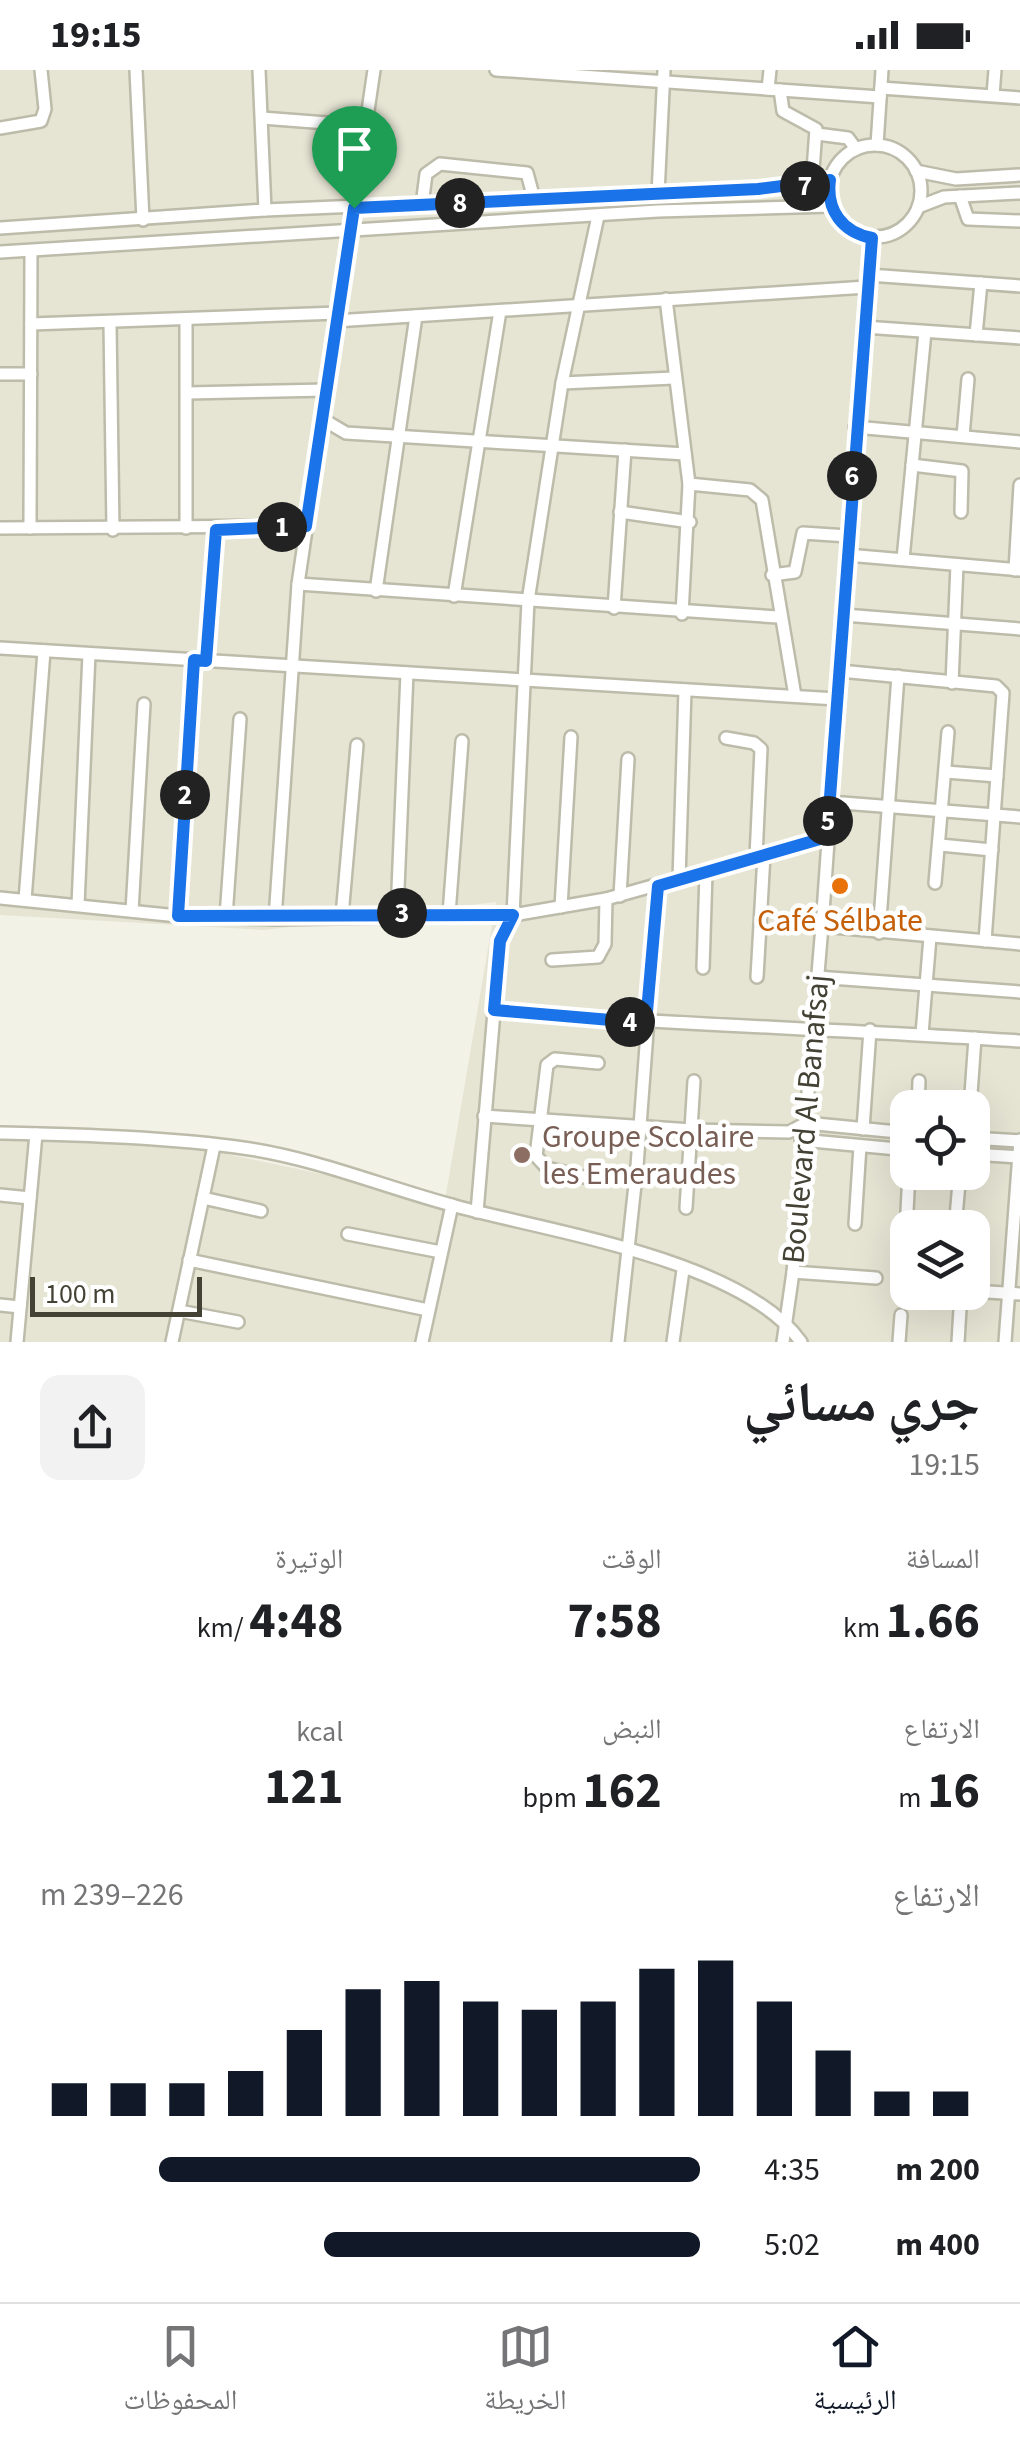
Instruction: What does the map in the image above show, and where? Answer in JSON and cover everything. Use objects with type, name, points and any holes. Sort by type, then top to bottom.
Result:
[{"type":"street","points":[[0,128],[41,121],[42,70]]},
{"type":"street","points":[[136,70],[143,220]]},
{"type":"street","points":[[259,70],[264,210]]},
{"type":"street","points":[[275,919],[298,584],[374,70]]},
{"type":"street","points":[[496,70],[664,76],[774,90],[1020,98]]},
{"type":"street","points":[[770,70],[783,111],[808,122],[817,134],[812,184]]},
{"type":"street","points":[[877,146],[882,70]]},
{"type":"street","points":[[993,95],[995,70]]},
{"type":"street","points":[[658,194],[664,76]]},
{"type":"street","points":[[262,118],[366,126]]},
{"type":"street","points":[[817,134],[842,136],[856,149]]},
{"type":"street","points":[[877,146],[900,153],[916,171],[921,188],[918,207],[900,230],[872,238],[851,231],[831,206],[830,180],[842,159],[856,149],[877,146]]},
{"type":"street","points":[[422,205],[426,174],[440,164],[528,173],[534,200]]},
{"type":"street","points":[[916,171],[956,179],[1020,176]]},
{"type":"street","points":[[0,228],[264,210],[658,194],[830,180]]},
{"type":"street","points":[[918,207],[960,196],[1020,193]]},
{"type":"street","points":[[960,196],[968,219],[1020,221]]},
{"type":"street","points":[[0,252],[831,206]]},
{"type":"street","points":[[477,1212],[500,941],[513,915],[528,601],[562,383],[598,216]]},
{"type":"street","name":"Boulevard Al Banafsaj","points":[[783,1342],[794,1272],[822,926],[855,427],[872,238]]},
{"type":"street","points":[[30,250],[30,528]]},
{"type":"street","points":[[31,324],[416,316],[868,281],[1020,286]]},
{"type":"street","points":[[976,335],[980,283]]},
{"type":"street","points":[[666,299],[689,484],[690,522],[682,614]]},
{"type":"street","points":[[454,596],[500,311]]},
{"type":"street","points":[[376,591],[402,436],[416,316]]},
{"type":"street","points":[[186,322],[186,528]]},
{"type":"street","points":[[110,324],[113,530]]},
{"type":"street","points":[[864,328],[1020,338]]},
{"type":"street","points":[[904,559],[925,332]]},
{"type":"street","points":[[0,374],[31,374]]},
{"type":"street","points":[[562,383],[674,378]]},
{"type":"street","points":[[963,436],[968,379]]},
{"type":"street","points":[[186,393],[327,390]]},
{"type":"street","points":[[324,420],[346,433],[686,454]]},
{"type":"street","points":[[855,427],[1020,442]]},
{"type":"street","points":[[614,608],[624,450]]},
{"type":"street","points":[[912,466],[962,471],[961,512]]},
{"type":"street","points":[[689,484],[750,490],[759,495],[794,696]]},
{"type":"street","points":[[847,555],[1017,570],[1020,486]]},
{"type":"street","points":[[620,512],[690,522]]},
{"type":"street","points":[[0,528],[216,530],[306,526]]},
{"type":"street","points":[[178,916],[200,660],[216,530]]},
{"type":"street","points":[[772,575],[795,572],[803,533],[848,536]]},
{"type":"street","points":[[952,683],[957,566]]},
{"type":"street","points":[[298,584],[778,618]]},
{"type":"street","points":[[844,615],[1020,630]]},
{"type":"street","points":[[0,648],[836,699]]},
{"type":"street","points":[[25,900],[44,651]]},
{"type":"street","points":[[78,906],[88,654]]},
{"type":"street","points":[[840,671],[996,686],[1003,693],[986,942]]},
{"type":"street","points":[[397,913],[408,673]]},
{"type":"street","points":[[879,933],[898,676]]},
{"type":"street","points":[[678,879],[685,690]]},
{"type":"street","points":[[132,911],[144,704]]},
{"type":"street","points":[[226,917],[240,719]]},
{"type":"street","points":[[935,883],[948,732]]},
{"type":"street","points":[[561,907],[571,738]]},
{"type":"street","points":[[726,738],[754,743],[761,749],[757,976]]},
{"type":"street","points":[[449,914],[462,742]]},
{"type":"street","points":[[342,916],[357,746]]},
{"type":"street","points":[[620,896],[628,759]]},
{"type":"street","points":[[946,772],[997,776]]},
{"type":"street","points":[[830,802],[1020,818]]},
{"type":"street","points":[[0,898],[178,916],[275,919],[397,913],[513,915],[606,900],[827,837]]},
{"type":"street","points":[[940,845],[992,850]]},
{"type":"street","points":[[702,968],[706,872]]},
{"type":"street","points":[[618,1342],[640,1128],[658,886]]},
{"type":"street","points":[[552,960],[598,957],[605,944],[606,900]]},
{"type":"street","points":[[822,926],[1020,944]]},
{"type":"street","points":[[922,1034],[930,937]]},
{"type":"street","points":[[817,977],[1020,992]]},
{"type":"street","points":[[494,1010],[646,1023],[870,1030],[1020,1041]]},
{"type":"street","points":[[863,1129],[870,1030]]},
{"type":"street","points":[[972,1090],[976,1038]]},
{"type":"street","points":[[588,1178],[539,1162],[542,1120],[550,1062],[598,1063]]},
{"type":"street","points":[[686,1208],[694,1081]]},
{"type":"street","points":[[919,1081],[919,1090]]},
{"type":"street","points":[[484,1116],[692,1130],[789,1132],[806,1123],[890,1131]]},
{"type":"street","points":[[789,1132],[804,1142],[890,1148]]},
{"type":"street","points":[[0,1133],[214,1146],[274,1154],[628,1250],[730,1285],[786,1320],[801,1342]]},
{"type":"street","points":[[18,1342],[36,1134]]},
{"type":"street","points":[[990,1139],[1020,1140],[1014,1294],[1005,1342]]},
{"type":"street","points":[[172,1342],[214,1146]]},
{"type":"street","points":[[855,1224],[860,1146]]},
{"type":"street","points":[[990,1155],[1019,1157]]},
{"type":"street","points":[[0,1196],[30,1198]]},
{"type":"street","points":[[202,1198],[261,1211]]},
{"type":"street","points":[[422,1342],[452,1205]]},
{"type":"street","points":[[348,1234],[441,1252]]},
{"type":"street","points":[[188,1260],[428,1310]]},
{"type":"street","points":[[672,1342],[682,1270]]},
{"type":"street","points":[[794,1272],[876,1278]]},
{"type":"street","points":[[0,1305],[20,1307]]},
{"type":"street","points":[[958,1342],[960,1310]]},
{"type":"street","points":[[179,1311],[238,1322]]},
{"type":"street","points":[[899,1342],[901,1315]]},
{"type":"shaded area","points":[[0,70],[1020,70],[1020,1342],[0,1342],[0,1132],[193,1147],[445,1200],[496,902],[264,930],[0,915]]},
{"type":"place","name":"Café Sélbate","points":[[840,886]]},
{"type":"place","name":"Groupe Scolaire les Emeraudes","points":[[522,1155]]},
{"type":"route","points":[[830,180],[830,202],[836,216],[851,231],[872,238],[827,837],[658,886],[646,1023],[494,1010],[500,941],[504,925],[513,915],[397,913],[275,919],[178,916],[194,660],[206,661],[216,530],[306,526],[354,208],[758,189],[807,186],[830,180]]}]
